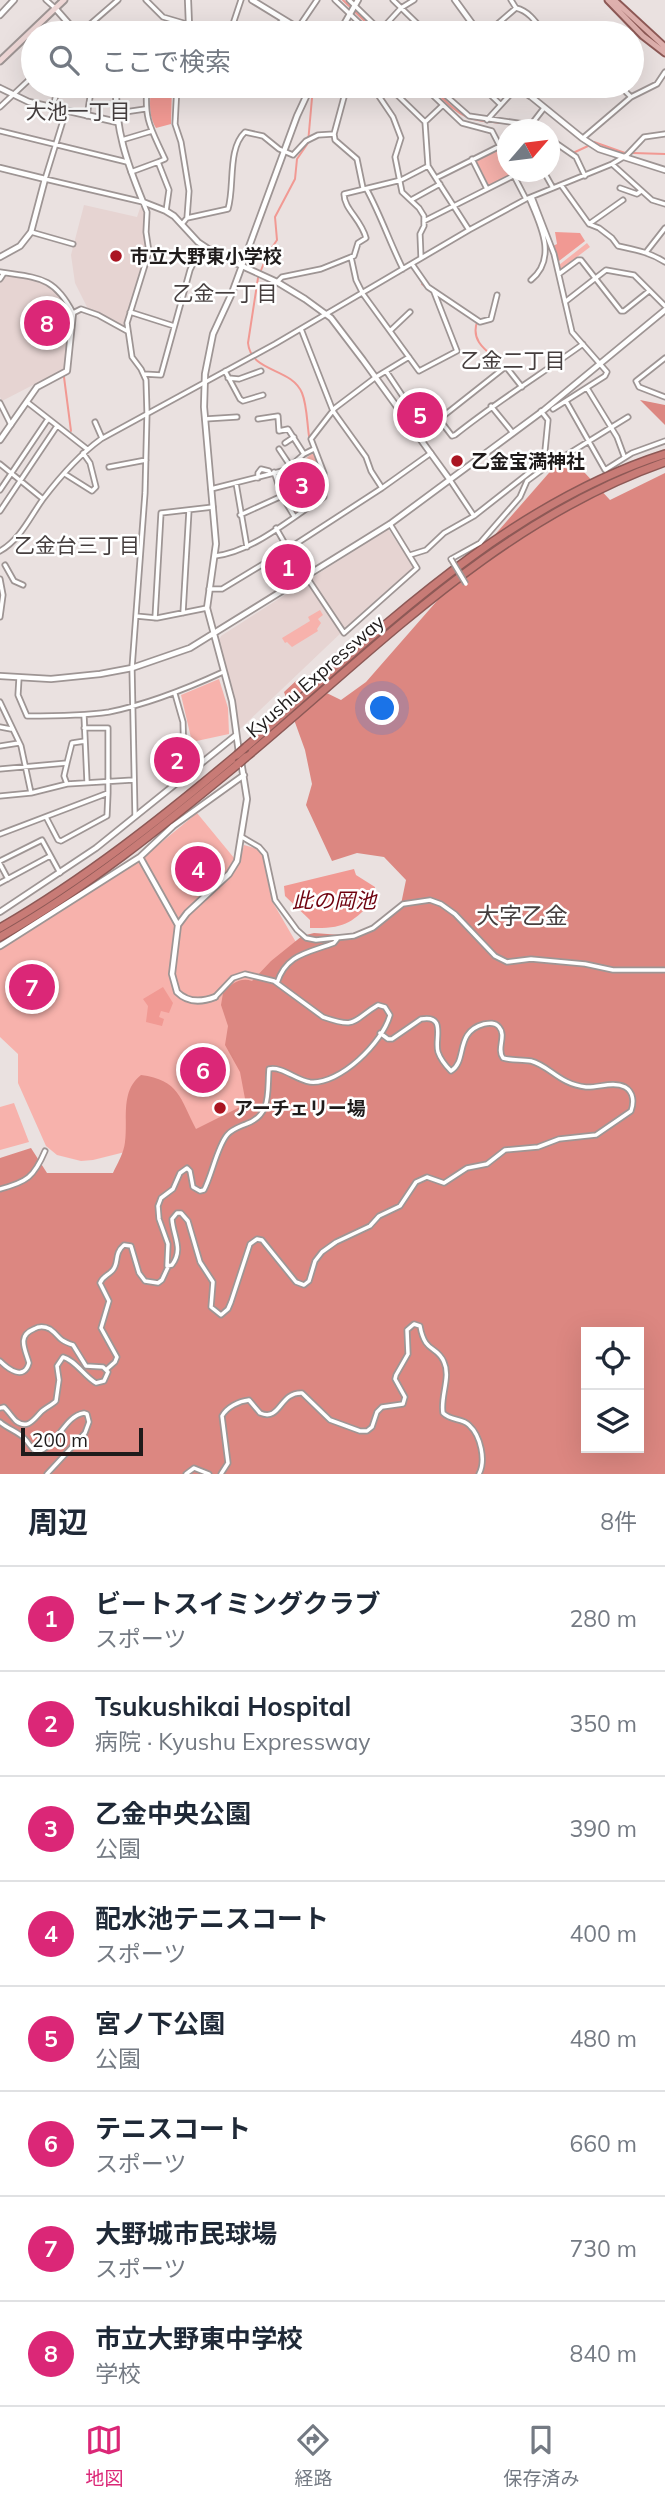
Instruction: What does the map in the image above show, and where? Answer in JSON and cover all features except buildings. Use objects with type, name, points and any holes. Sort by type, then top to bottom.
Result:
[{"type":"highway","name":"Kyushu Expressway","points":[[0,928],[62,890],[109,856],[237,755],[401,612],[491,545],[584,488],[665,454]]},
{"type":"highway","name":"Kyushu Expressway","points":[[0,937],[124,855],[238,764],[413,612],[483,558],[533,525],[587,495],[665,462]]},
{"type":"main road","points":[[42,21],[64,0]]},
{"type":"main road","points":[[608,0],[628,21]]},
{"type":"main road","points":[[614,0],[637,21]]},
{"type":"main road","points":[[644,28],[665,47]]},
{"type":"main road","points":[[644,37],[665,53]]},
{"type":"main road","points":[[0,61],[21,41]]},
{"type":"street","points":[[0,15],[13,0]]},
{"type":"street","points":[[46,0],[67,21]]},
{"type":"street","points":[[93,21],[118,0]]},
{"type":"street","points":[[188,0],[188,21]]},
{"type":"street","points":[[234,21],[241,0]]},
{"type":"street","points":[[252,0],[283,20]]},
{"type":"street","points":[[303,21],[317,0]]},
{"type":"street","points":[[335,0],[357,21]]},
{"type":"street","points":[[349,0],[357,3],[373,21]]},
{"type":"street","points":[[393,0],[415,21]]},
{"type":"street","points":[[391,21],[401,8],[414,0]]},
{"type":"street","points":[[455,0],[471,21]]},
{"type":"street","points":[[511,0],[516,8],[523,10],[535,21]]},
{"type":"street","points":[[149,1],[163,17],[176,21]]},
{"type":"street","points":[[346,21],[357,3]]},
{"type":"street","points":[[501,21],[516,8]]},
{"type":"street","points":[[644,90],[657,84],[665,72]]},
{"type":"street","points":[[0,107],[21,87]]},
{"type":"street","points":[[0,88],[29,102],[117,122]]},
{"type":"street","points":[[53,107],[55,98]]},
{"type":"street","points":[[87,116],[90,98]]},
{"type":"street","points":[[116,98],[117,122],[127,162],[146,212],[149,252],[130,312],[127,331],[132,357],[144,374],[148,413],[132,668],[135,819]]},
{"type":"street","points":[[131,172],[165,159],[145,109],[146,98]]},
{"type":"street","points":[[176,98],[175,124],[189,191],[187,218],[182,224]]},
{"type":"street","points":[[168,1267],[168,1244],[159,1219],[158,1206],[161,1198],[173,1189],[177,1177],[187,1168],[193,1187],[204,1190],[229,1133],[263,1114],[269,1093],[269,1069],[277,1069],[309,1082],[331,1078],[359,1060],[390,1015],[382,1005],[378,1005],[360,1019],[348,1024],[323,1017],[277,984],[245,974],[225,985],[215,997],[202,1002],[191,1000],[177,992],[172,974],[178,925],[187,913],[229,874],[237,861],[247,799],[235,736],[232,701],[207,608],[215,556],[205,419],[205,382],[213,334],[242,268],[306,98]]},
{"type":"street","points":[[344,98],[334,134],[335,140],[357,159],[365,189],[385,225],[403,269]]},
{"type":"street","points":[[380,98],[393,117],[401,138],[395,157],[402,192],[422,211],[425,220],[420,234],[421,258]]},
{"type":"street","points":[[400,98],[425,122],[428,166],[469,230]]},
{"type":"street","points":[[435,98],[462,123],[492,131],[497,142]]},
{"type":"street","points":[[448,98],[463,112],[497,122]]},
{"type":"street","points":[[494,98],[500,104]]},
{"type":"street","points":[[487,120],[506,98]]},
{"type":"street","points":[[532,98],[599,149],[665,170]]},
{"type":"street","points":[[582,138],[630,98]]},
{"type":"street","points":[[425,122],[443,106]]},
{"type":"street","points":[[535,119],[544,108]]},
{"type":"street","points":[[116,113],[145,109]]},
{"type":"street","points":[[0,257],[20,246],[31,232],[66,111]]},
{"type":"street","points":[[0,131],[127,162]]},
{"type":"street","points":[[122,140],[152,131]]},
{"type":"street","points":[[187,218],[228,209],[234,155],[241,134],[245,132],[263,136],[293,155],[306,141],[322,134],[334,134]]},
{"type":"street","points":[[0,542],[2,550],[10,545],[43,499],[85,451],[102,438],[327,315],[469,230],[529,198],[612,164],[639,144],[644,137],[665,134]]},
{"type":"street","points":[[560,146],[576,157],[585,176]]},
{"type":"street","points":[[436,178],[497,147]]},
{"type":"street","points":[[472,159],[488,189]]},
{"type":"street","points":[[158,162],[169,190],[166,211]]},
{"type":"street","points":[[612,164],[640,191],[652,200],[665,204]]},
{"type":"street","points":[[277,282],[282,277],[321,269],[354,256],[358,243],[366,238],[356,216],[345,204],[344,194],[401,180],[428,166]]},
{"type":"street","points":[[0,168],[143,202],[166,211],[201,245],[242,268],[277,282],[327,315],[376,377],[474,516]]},
{"type":"street","points":[[425,220],[499,182]]},
{"type":"street","points":[[519,182],[550,241],[572,332],[607,374],[553,409]]},
{"type":"street","points":[[550,182],[553,188]]},
{"type":"street","points":[[411,200],[440,184]]},
{"type":"street","points":[[561,185],[589,224],[599,228],[618,246],[647,251],[665,262]]},
{"type":"street","points":[[620,188],[637,194],[640,191]]},
{"type":"street","points":[[529,198],[546,244],[544,263],[539,273],[531,279]]},
{"type":"street","points":[[589,224],[624,200]]},
{"type":"street","points":[[647,251],[664,231]]},
{"type":"street","points":[[31,232],[73,244]]},
{"type":"street","points":[[144,374],[162,375],[190,270],[201,245]]},
{"type":"street","points":[[351,257],[356,281],[363,294],[419,371],[457,351],[434,292],[421,279],[412,264]]},
{"type":"street","points":[[559,274],[578,260],[621,311],[649,291]]},
{"type":"street","points":[[0,676],[73,678],[132,668],[190,648],[390,524],[513,433],[665,308],[634,275],[606,270],[565,302]]},
{"type":"street","points":[[0,279],[2,272],[49,282],[61,292],[74,313],[67,371],[38,385],[0,440]]},
{"type":"street","points":[[434,292],[480,321],[491,319],[497,295]]},
{"type":"street","points":[[74,313],[81,309],[89,311],[127,331]]},
{"type":"street","points":[[130,312],[174,326]]},
{"type":"street","points":[[391,330],[410,312]]},
{"type":"street","points":[[301,329],[333,411],[366,457],[382,488]]},
{"type":"street","points":[[439,419],[452,436],[455,435],[491,406],[583,344]]},
{"type":"street","points":[[215,556],[247,547],[326,495],[324,473],[311,439],[333,411],[376,377],[409,357]]},
{"type":"street","points":[[665,358],[636,381],[639,387],[662,396],[665,389]]},
{"type":"street","points":[[418,436],[504,368],[507,368],[522,387]]},
{"type":"street","points":[[225,371],[243,401],[262,395]]},
{"type":"street","points":[[228,378],[239,379],[261,371]]},
{"type":"street","points":[[386,371],[408,404],[400,410]]},
{"type":"street","points":[[587,388],[625,457]]},
{"type":"street","points":[[566,401],[606,470],[639,449],[665,441]]},
{"type":"street","points":[[26,402],[85,451],[96,487],[92,491],[65,474]]},
{"type":"street","points":[[0,403],[11,425]]},
{"type":"street","points":[[491,406],[513,433]]},
{"type":"street","points":[[410,555],[426,550],[444,533],[474,516],[544,461],[548,419],[541,411]]},
{"type":"street","points":[[258,419],[278,416],[279,431],[289,429],[304,454]]},
{"type":"street","points":[[205,419],[237,417]]},
{"type":"street","points":[[560,459],[628,417]]},
{"type":"street","points":[[0,490],[48,419]]},
{"type":"street","points":[[95,422],[102,438]]},
{"type":"street","points":[[0,511],[57,426]]},
{"type":"street","points":[[285,443],[293,437]]},
{"type":"street","points":[[279,449],[291,467]]},
{"type":"street","points":[[211,489],[286,470],[304,454],[315,449]]},
{"type":"street","points":[[577,449],[581,456]]},
{"type":"street","points":[[209,589],[222,589],[288,549],[382,488],[430,453]]},
{"type":"street","points":[[109,467],[146,460]]},
{"type":"street","points":[[0,464],[43,499]]},
{"type":"street","points":[[258,478],[261,468],[272,473],[293,516]]},
{"type":"street","points":[[466,584],[451,559],[480,543],[520,497],[527,481],[542,470]]},
{"type":"street","points":[[236,483],[247,547]]},
{"type":"street","points":[[240,515],[282,496]]},
{"type":"street","points":[[155,618],[161,513],[212,507]]},
{"type":"street","points":[[183,613],[189,509]]},
{"type":"street","points":[[306,576],[344,633],[417,567],[390,524]]},
{"type":"street","points":[[276,528],[288,549]]},
{"type":"street","points":[[5,565],[17,584],[23,585]]},
{"type":"street","points":[[0,617],[1,581],[13,579]]},
{"type":"street","points":[[136,616],[155,618],[207,608]]},
{"type":"street","points":[[19,678],[18,695],[27,716],[84,715],[132,706],[174,694],[223,672]]},
{"type":"street","points":[[174,694],[184,722],[184,760],[190,775]]},
{"type":"street","points":[[0,704],[19,743],[31,793]]},
{"type":"street","points":[[84,715],[87,782]]},
{"type":"street","points":[[0,727],[11,729]]},
{"type":"street","points":[[46,817],[61,841],[107,816],[108,728],[85,728]]},
{"type":"street","points":[[0,912],[135,819],[235,736]]},
{"type":"street","points":[[67,784],[64,776],[72,743],[85,741]]},
{"type":"street","points":[[0,746],[19,743]]},
{"type":"street","points":[[0,769],[67,763]]},
{"type":"street","points":[[0,946],[140,857],[173,826],[244,775]]},
{"type":"street","points":[[0,796],[31,793],[67,784],[133,780]]},
{"type":"street","points":[[0,834],[108,793]]},
{"type":"street","points":[[242,837],[265,854],[275,900],[301,935],[311,940],[365,932],[403,904],[429,900],[441,904],[455,914],[495,956],[507,962],[531,959],[585,964],[609,970],[665,970]]},
{"type":"street","points":[[8,879],[0,863],[40,839],[60,873]]},
{"type":"street","points":[[0,884],[51,856]]},
{"type":"street","points":[[140,857],[178,925]]},
{"type":"street","points":[[277,984],[281,972],[290,960],[334,943],[338,938]]},
{"type":"street","points":[[0,1408],[4,1407],[17,1422],[24,1424],[38,1418],[41,1412],[56,1401],[59,1380],[57,1366],[63,1357],[71,1360],[87,1378],[96,1383],[104,1381],[107,1369],[117,1357],[101,1328],[108,1301],[100,1283],[114,1268],[117,1252],[124,1245],[131,1246],[139,1273],[145,1281],[158,1283],[162,1280],[178,1255],[172,1219],[177,1213],[181,1213],[188,1221],[200,1262],[213,1282],[211,1307],[216,1313],[223,1314],[231,1302],[253,1241],[262,1240],[296,1282],[304,1285],[309,1281],[315,1261],[322,1252],[400,1206],[416,1182],[424,1177],[433,1177],[444,1182],[467,1168],[487,1164],[505,1150],[538,1147],[559,1139],[596,1135],[631,1111],[633,1106],[630,1091],[625,1087],[615,1084],[586,1087],[573,1084],[559,1079],[532,1061],[503,1058],[499,1053],[502,1032],[494,1024],[479,1026],[467,1034],[456,1067],[451,1070],[437,1050],[439,1030],[434,1021],[421,1019],[392,1039],[387,1039],[380,1033]]},
{"type":"street","points":[[0,1189],[21,1184],[37,1169],[46,1151]]},
{"type":"street","points":[[221,1474],[228,1463],[222,1416],[225,1410],[243,1401],[249,1400],[260,1413],[270,1415],[276,1412],[285,1398],[302,1392],[330,1420],[360,1431],[367,1431],[372,1427],[377,1412],[382,1407],[403,1404],[405,1397],[396,1375],[408,1354],[407,1330],[414,1324],[420,1326],[422,1340],[443,1359],[445,1365],[443,1413],[451,1420],[466,1422],[478,1439],[484,1460],[479,1474]]},
{"type":"street","points":[[0,1361],[15,1373],[28,1368],[24,1336],[38,1327],[47,1328],[62,1342],[73,1345],[86,1366],[107,1369]]},
{"type":"street","points":[[0,1422],[9,1431],[26,1439],[29,1446],[37,1452],[50,1444],[75,1415],[88,1415],[89,1422],[85,1433],[47,1474]]},
{"type":"street","points":[[186,1474],[194,1468],[209,1474]]},
{"type":"shaded area","points":[[497,147],[497,182],[500,182],[487,189],[472,159]]},
{"type":"shaded area","points":[[84,205],[137,217],[142,206],[144,210],[147,253],[124,327],[88,309],[75,283],[71,255]]},
{"type":"shaded area","points":[[587,243],[590,247],[560,270],[559,265]]},
{"type":"shaded area","points":[[6,274],[49,285],[61,296],[71,315],[66,368],[2,401],[0,283]]},
{"type":"shaded area","points":[[640,400],[665,405],[665,425]]},
{"type":"shaded area","points":[[411,405],[416,410],[422,406],[433,420],[420,430],[406,411]]},
{"type":"shaded area","points":[[314,452],[322,475],[322,497],[294,513],[278,476],[290,471]]},
{"type":"shaded area","points":[[555,466],[584,472],[610,500],[665,473],[665,1474],[0,1474],[0,1158],[31,1148],[47,1173],[113,1173],[124,1146],[126,1106],[130,1089],[141,1075],[154,1077],[171,1086],[182,1100],[196,1129],[246,1104],[240,1072],[225,1045],[228,1026],[221,1005],[223,993],[236,982],[252,981],[271,961],[302,936],[314,933],[341,935],[376,929],[400,909],[406,880],[384,857],[357,853],[332,861],[306,805],[312,784],[305,750],[284,692],[298,679],[341,700],[366,682]]},
{"type":"shaded area","points":[[388,529],[414,567],[239,730],[234,693],[218,643],[221,636]]},
{"type":"shaded area","points":[[320,610],[323,615],[318,619],[321,623],[318,631],[292,647],[285,643],[282,638],[310,621],[308,617]]},
{"type":"shaded area","points":[[219,679],[228,708],[229,734],[192,742],[181,695]]},
{"type":"shaded area","points":[[197,813],[239,864],[244,845],[262,853],[272,901],[304,956],[245,1069],[250,1109],[209,1131],[93,1160],[81,1161],[57,1155],[46,1146],[18,1083],[18,1054],[0,1037],[0,950],[145,856]]},
{"type":"shaded area","points":[[14,1103],[29,1142],[0,1150],[0,1107]]},
{"type":"water","points":[[150,98],[172,98],[171,124],[156,128]]},
{"type":"water","points":[[555,232],[580,233],[585,241],[559,261],[553,246],[557,244]]},
{"type":"water","name":"此の岡池","points":[[354,869],[356,875],[375,887],[375,899],[354,919],[340,926],[310,928],[310,920],[285,896],[284,886]]},
{"type":"water","points":[[163,987],[173,1003],[169,1013],[161,1011],[159,1017],[164,1019],[162,1026],[146,1022],[148,1006],[143,999]]},
{"type":"waterway","points":[[343,0],[365,21]]},
{"type":"waterway","points":[[309,436],[305,403],[297,385],[256,360],[248,343],[258,278],[267,255],[277,240],[275,217],[295,179],[297,159],[308,143],[312,98]]},
{"type":"waterway","points":[[443,98],[463,115],[480,121],[497,122]]},
{"type":"waterway","points":[[594,142],[625,153]]},
{"type":"waterway","points":[[560,144],[566,148]]},
{"type":"waterway","points":[[573,153],[588,146]]},
{"type":"waterway","points":[[633,153],[665,154]]},
{"type":"waterway","points":[[422,284],[432,292]]},
{"type":"waterway","points":[[448,303],[477,322],[477,339],[497,360]]},
{"type":"waterway","points":[[64,377],[71,431]]},
{"type":"place","name":"市立大野東小学校","points":[[116,256]]},
{"type":"place","name":"市立大野東中学校","points":[[47,323]]},
{"type":"place","name":"宮ノ下公園","points":[[420,415]]},
{"type":"place","name":"乙金宝満神社","points":[[457,461]]},
{"type":"place","name":"乙金中央公園","points":[[302,485]]},
{"type":"place","name":"ビートスイミングクラブ","points":[[288,567]]},
{"type":"place","name":"Tsukushikai Hospital","points":[[177,760]]},
{"type":"place","name":"配水池テニスコート","points":[[198,869]]},
{"type":"place","name":"大野城市民球場","points":[[32,987]]},
{"type":"place","name":"テニスコート","points":[[203,1070]]},
{"type":"place","name":"アーチェリー場","points":[[220,1108]]},
{"type":"district","name":"大池一丁目","points":[[78,111]]},
{"type":"district","name":"乙金一丁目","points":[[225,293]]},
{"type":"district","name":"乙金二丁目","points":[[513,360]]},
{"type":"district","name":"乙金台三丁目","points":[[77,545]]},
{"type":"district","name":"大字乙金","points":[[522,915]]}]
